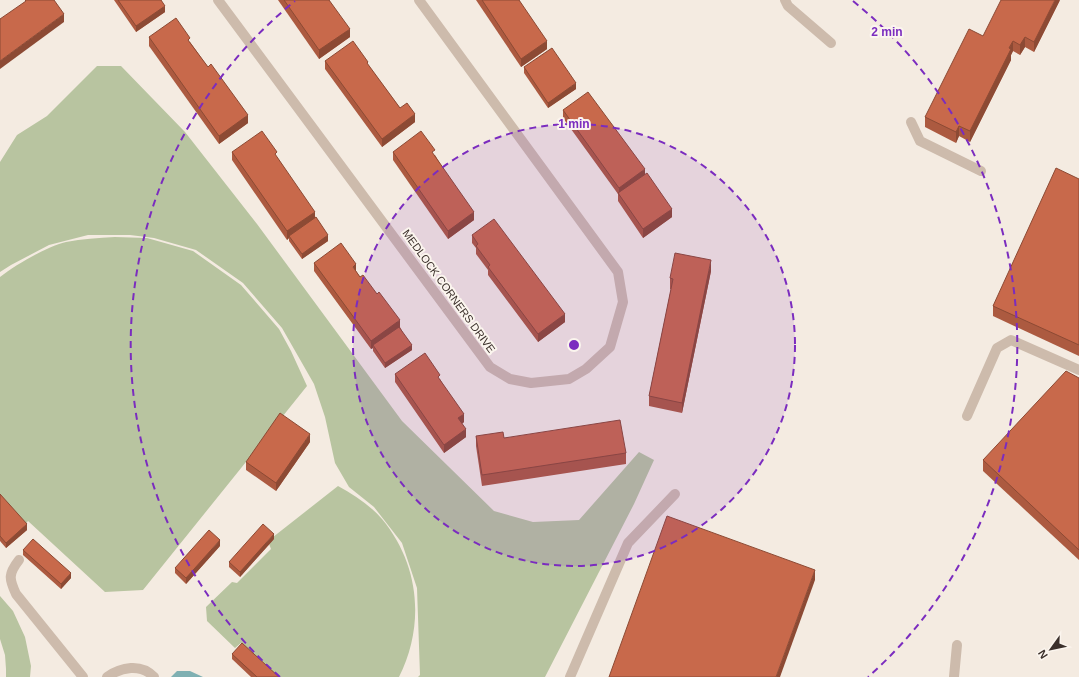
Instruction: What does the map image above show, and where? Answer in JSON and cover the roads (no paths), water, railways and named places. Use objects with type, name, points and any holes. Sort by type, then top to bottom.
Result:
[{"type":"street","name":"MEDLOCK CORNERS DRIVE","points":[[218,0],[490,367],[510,379],[531,383],[569,379],[586,369],[610,347],[623,302],[618,272],[419,0]]},
{"type":"street","points":[[785,0],[788,6],[831,43]]},
{"type":"street","points":[[911,122],[920,140],[981,171]]},
{"type":"street","points":[[967,416],[997,348],[1011,340],[1079,370]]},
{"type":"street","points":[[570,677],[628,542],[675,494]]},
{"type":"street","points":[[19,560],[12,569],[10,582],[16,594],[83,677]]},
{"type":"street","points":[[954,677],[957,645]]},
{"type":"street","points":[[107,677],[120,670],[131,668],[142,669],[154,677]]},
{"type":"water","points":[[177,671],[190,671],[203,677],[171,677]]}]
